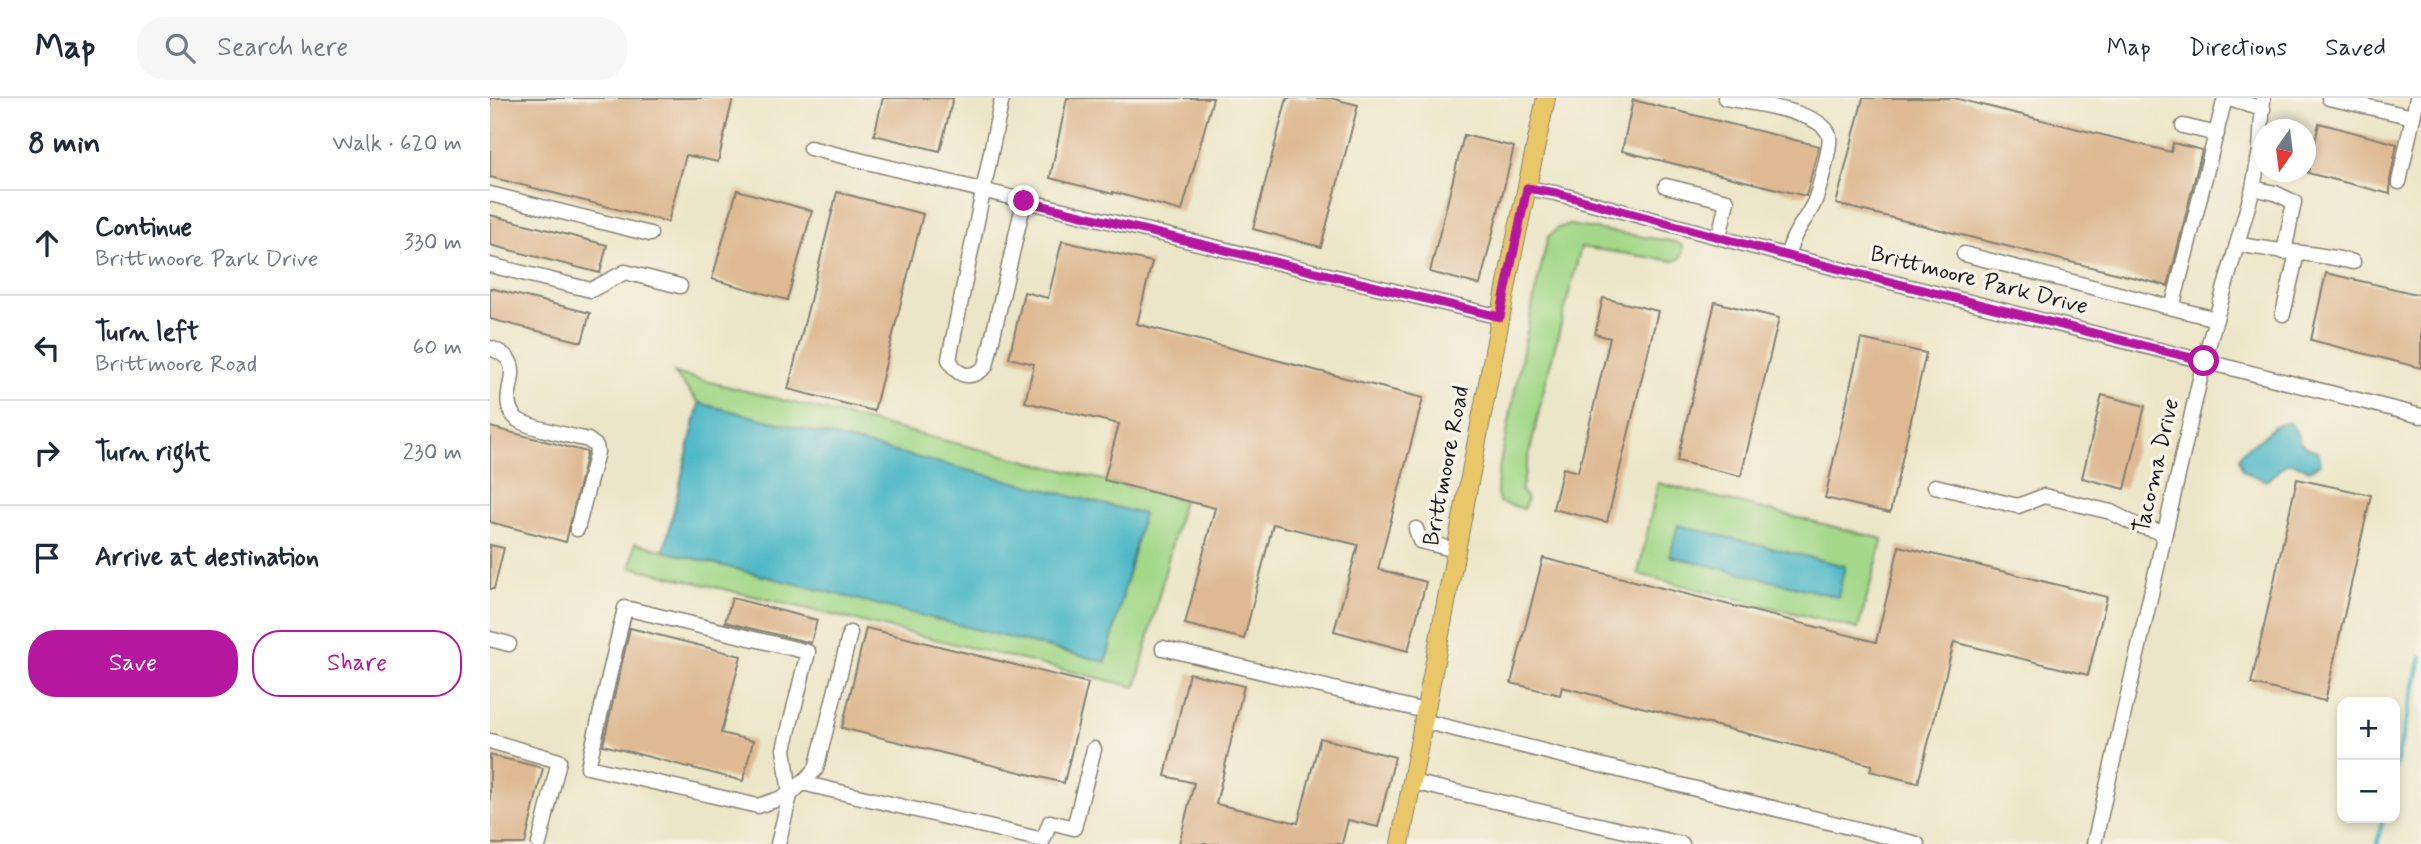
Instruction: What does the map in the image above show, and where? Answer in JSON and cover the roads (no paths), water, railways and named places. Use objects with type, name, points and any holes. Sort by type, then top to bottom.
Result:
[{"type":"main road","name":"Brittmoore Road","points":[[1400,844],[1500,317],[1546,98]]},
{"type":"street","points":[[1002,98],[949,359],[958,372],[965,376],[974,376],[986,366],[1024,201]]},
{"type":"street","points":[[1725,98],[1781,104],[1812,117],[1826,127],[1830,138],[1813,205],[1797,228],[1788,256]]},
{"type":"street","points":[[2172,308],[2225,98],[2263,103]]},
{"type":"street","points":[[2329,98],[2413,117]]},
{"type":"street","points":[[2399,182],[2417,98]]},
{"type":"street","name":"Tacoma Drive","points":[[2094,844],[2204,361],[2253,188],[2260,150],[2263,103]]},
{"type":"street","points":[[2183,126],[2217,134]]},
{"type":"street","points":[[810,148],[1500,317]]},
{"type":"street","points":[[1666,186],[1727,201],[1719,237]]},
{"type":"street","name":"Brittmoore Park Drive","points":[[1527,188],[1556,193],[1788,256],[2421,416]]},
{"type":"street","points":[[2253,188],[2275,193],[2294,202],[2283,314]]},
{"type":"street","points":[[490,194],[650,234]]},
{"type":"street","points":[[2237,244],[2290,253],[2330,256],[2353,262]]},
{"type":"street","points":[[1964,254],[2216,319]]},
{"type":"street","points":[[490,265],[591,290],[625,272],[680,286]]},
{"type":"street","points":[[490,348],[509,358],[512,376],[508,410],[521,422],[588,440],[596,446],[597,452],[578,529]]},
{"type":"street","points":[[1935,486],[2018,506],[2045,496],[2111,512],[2136,525],[2165,533]]},
{"type":"street","points":[[1416,530],[1420,541],[1456,550]]},
{"type":"street","points":[[778,844],[790,795],[785,750],[808,652],[625,608],[588,768],[758,806],[790,795],[816,769],[850,633]]},
{"type":"street","points":[[490,639],[509,644]]},
{"type":"street","points":[[1163,648],[1917,844]]},
{"type":"street","points":[[490,741],[559,761],[539,844]]},
{"type":"street","points":[[802,783],[1043,840],[1050,822],[1074,828],[1094,749]]},
{"type":"street","points":[[1412,782],[1682,844]]},
{"type":"water","points":[[699,403],[1143,514],[1106,662],[664,551]]},
{"type":"water","points":[[2289,422],[2300,442],[2317,451],[2320,464],[2309,470],[2288,463],[2266,481],[2243,471],[2239,458],[2246,448],[2261,439],[2274,426]]},
{"type":"water","points":[[1678,525],[1845,566],[1838,597],[1670,556]]},
{"type":"waterway","points":[[2397,760],[2421,657]]},
{"type":"waterway","points":[[2377,844],[2382,823]]}]
